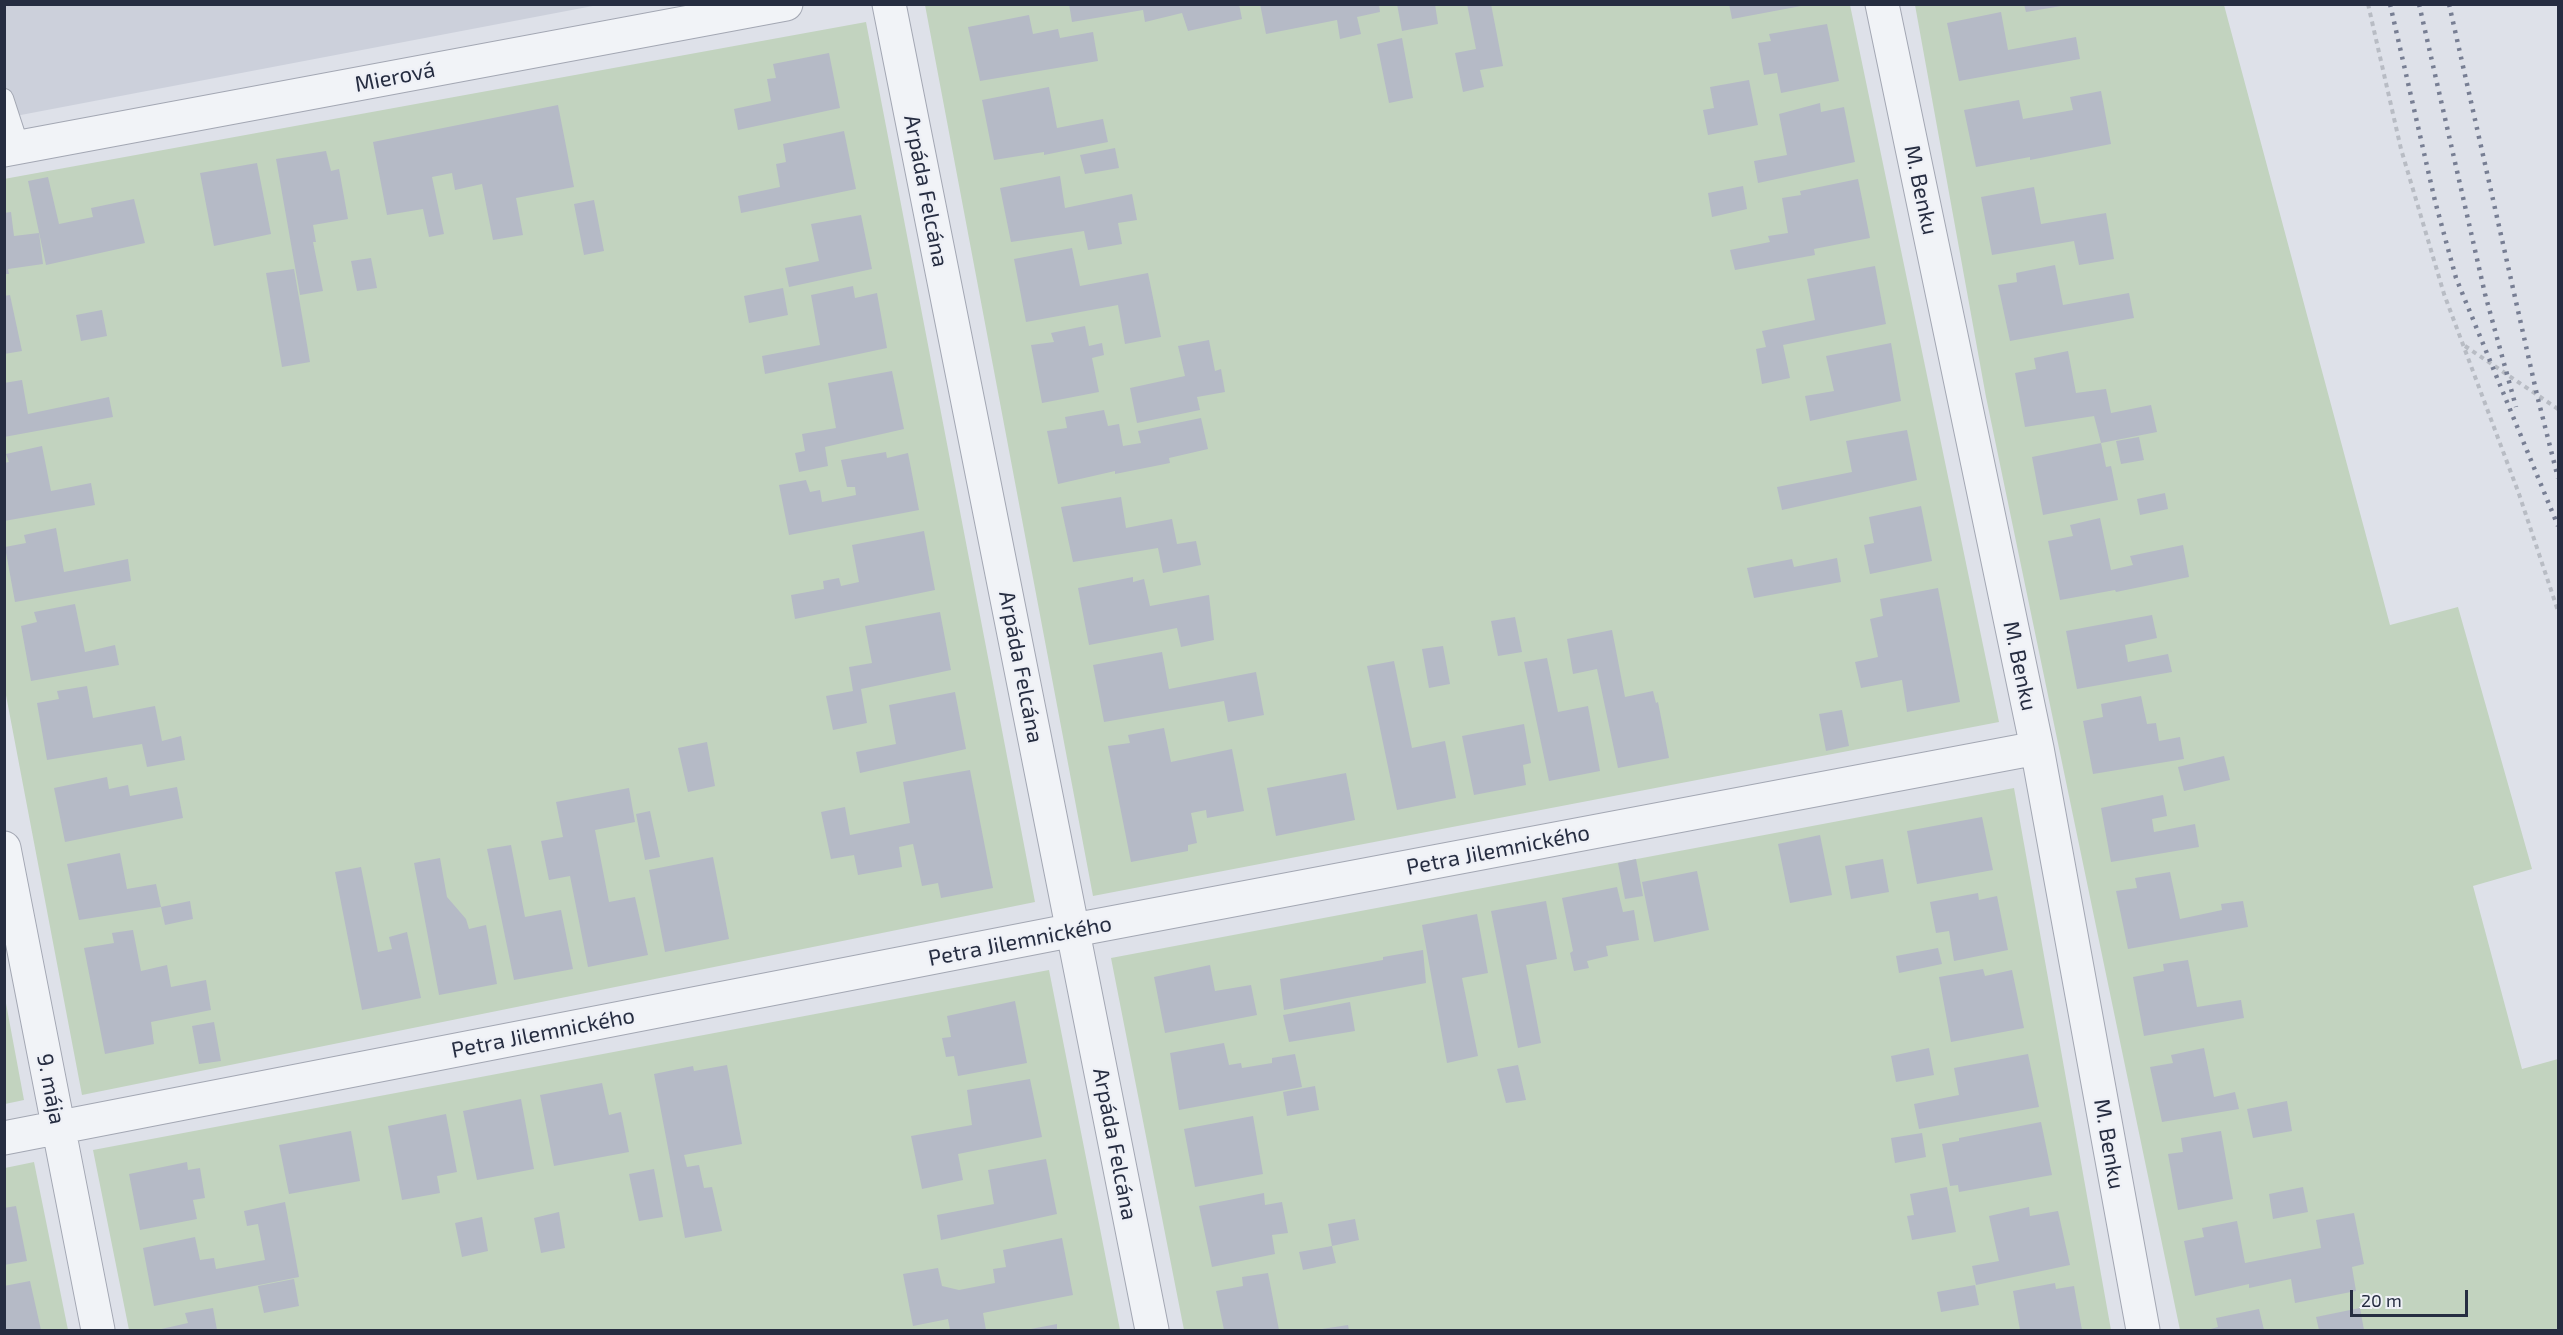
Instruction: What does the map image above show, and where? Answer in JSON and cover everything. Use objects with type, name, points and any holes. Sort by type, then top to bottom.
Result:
[{"type":"street","name":"Mierová","points":[[13,148],[786,4]]},
{"type":"street","name":"Arpáda Felcána","points":[[889,4],[1152,1330]]},
{"type":"street","name":"M. Benku","points":[[1882,4],[2037,748],[2143,1330]]},
{"type":"street","name":"Petra Jilemnického","points":[[4,1138],[1074,930],[2037,748]]},
{"type":"street","name":"9. mája","points":[[4,848],[98,1330]]},
{"type":"lane","points":[[4,98],[13,148]]},
{"type":"path","points":[[2368,4],[2405,160],[2444,294],[2519,494],[2559,611]]},
{"type":"path","points":[[2463,345],[2559,409]]},
{"type":"shaded area","points":[[5,5],[598,5],[5,118]]},
{"type":"green space","points":[[925,5],[1850,5],[1999,722],[1093,896]]},
{"type":"green space","points":[[1915,5],[2224,5],[2390,625],[2458,607],[2532,869],[2473,886],[2522,1069],[2558,1059],[2558,1330],[2180,1330],[1986,397]]},
{"type":"green space","points":[[866,22],[1035,902],[82,1095],[5,690],[4,179]]},
{"type":"green space","points":[[2014,788],[2111,1330],[1184,1330],[1111,958]]},
{"type":"green space","points":[[1049,970],[1120,1330],[129,1330],[93,1150]]},
{"type":"green space","points":[[5,998],[24,1100],[4,1104]]},
{"type":"green space","points":[[34,1162],[68,1330],[5,1330],[5,1168]]},
{"type":"building","points":[[1069,4],[1239,4],[1242,19],[1188,31],[1182,13],[1145,22],[1143,10],[1072,22]]},
{"type":"building","points":[[1260,4],[1379,4],[1380,12],[1357,17],[1361,34],[1340,39],[1337,20],[1266,34]]},
{"type":"building","points":[[1397,4],[1435,4],[1438,24],[1402,31]]},
{"type":"building","points":[[1467,4],[1491,4],[1503,66],[1480,70],[1484,87],[1463,92],[1455,53],[1476,49]]},
{"type":"building","points":[[1729,4],[1801,4],[1801,6],[1732,19]]},
{"type":"building","points":[[2024,4],[2061,4],[2061,6],[2026,12]]},
{"type":"building","points":[[2001,12],[2008,50],[2076,37],[2080,59],[1959,81],[1947,23]]},
{"type":"building","points":[[1029,15],[1033,34],[1058,29],[1060,38],[1093,32],[1098,61],[980,81],[968,27]]},
{"type":"building","points":[[1827,24],[1839,81],[1781,93],[1777,73],[1764,75],[1758,43],[1771,41],[1769,34]]},
{"type":"building","points":[[1402,38],[1413,98],[1389,103],[1377,44]]},
{"type":"building","points":[[829,53],[840,108],[738,130],[734,109],[771,101],[767,79],[776,78],[773,64]]},
{"type":"building","points":[[1749,80],[1758,125],[1708,135],[1703,110],[1714,108],[1710,87]]},
{"type":"building","points":[[1049,87],[1057,128],[1103,119],[1108,142],[1044,155],[1044,152],[994,160],[982,100]]},
{"type":"building","points":[[2101,91],[2111,144],[2030,160],[2030,157],[1976,167],[1964,110],[2019,100],[2023,119],[2073,110],[2070,97]]},
{"type":"building","points":[[1820,103],[1821,112],[1844,107],[1855,162],[1758,183],[1754,161],[1787,155],[1779,114]]},
{"type":"building","points":[[558,105],[574,187],[516,198],[523,235],[493,240],[482,184],[455,190],[452,173],[432,177],[444,234],[429,237],[423,209],[387,215],[373,142]]},
{"type":"building","points":[[844,131],[856,189],[741,213],[738,196],[780,187],[776,164],[786,162],[783,144]]},
{"type":"building","points":[[1115,148],[1119,168],[1085,174],[1080,155]]},
{"type":"building","points":[[326,151],[331,171],[339,169],[348,219],[313,225],[316,242],[313,242],[323,291],[300,295],[276,159]]},
{"type":"building","points":[[257,163],[271,234],[214,246],[200,173]]},
{"type":"building","points":[[1060,176],[1065,208],[1132,194],[1137,220],[1118,223],[1122,244],[1088,250],[1084,231],[1011,242],[1000,188]]},
{"type":"building","points":[[48,177],[59,224],[93,217],[91,208],[134,199],[145,243],[46,265],[28,181]]},
{"type":"building","points":[[1858,179],[1870,238],[1814,249],[1815,255],[1735,270],[1730,250],[1770,242],[1768,236],[1788,233],[1782,198],[1801,195],[1800,191]]},
{"type":"building","points":[[1743,186],[1747,209],[1712,217],[1708,193]]},
{"type":"building","points":[[2034,187],[2041,224],[2106,213],[2114,259],[2079,265],[2074,241],[1992,255],[1981,197]]},
{"type":"building","points":[[594,200],[604,251],[584,255],[574,204]]},
{"type":"building","points":[[11,212],[14,236],[39,233],[43,264],[8,269],[9,274],[4,274],[4,213]]},
{"type":"building","points":[[861,215],[872,269],[789,287],[785,268],[819,261],[811,224]]},
{"type":"building","points":[[1072,248],[1080,286],[1148,273],[1161,337],[1125,344],[1118,305],[1026,322],[1014,259]]},
{"type":"building","points":[[371,258],[377,288],[357,291],[351,261]]},
{"type":"building","points":[[2055,265],[2063,305],[2129,293],[2134,318],[2010,341],[1998,285],[2017,282],[2016,273]]},
{"type":"building","points":[[1875,266],[1886,324],[1783,345],[1790,378],[1762,384],[1756,349],[1766,347],[1762,331],[1815,320],[1807,279]]},
{"type":"building","points":[[294,269],[310,362],[282,367],[266,273]]},
{"type":"building","points":[[853,286],[855,298],[877,293],[887,348],[765,374],[762,356],[820,345],[811,295]]},
{"type":"building","points":[[783,288],[788,315],[749,323],[744,296]]},
{"type":"building","points":[[10,295],[22,351],[4,354],[4,296]]},
{"type":"building","points":[[102,310],[107,336],[81,341],[76,315]]},
{"type":"building","points":[[1085,326],[1089,346],[1102,343],[1104,355],[1092,358],[1099,392],[1042,403],[1031,345],[1054,342],[1051,333]]},
{"type":"building","points":[[1209,340],[1215,371],[1221,369],[1225,392],[1197,397],[1200,410],[1137,423],[1130,388],[1185,376],[1178,346]]},
{"type":"building","points":[[1891,343],[1901,401],[1810,421],[1805,396],[1834,391],[1826,356]]},
{"type":"building","points":[[2068,351],[2076,393],[2106,389],[2111,413],[2151,405],[2157,432],[2101,443],[2094,416],[2025,427],[2015,373],[2036,369],[2034,358]]},
{"type":"building","points":[[892,371],[904,429],[825,447],[828,466],[799,472],[795,453],[805,451],[802,434],[836,428],[828,383]]},
{"type":"building","points":[[22,380],[28,414],[109,397],[113,417],[4,437],[4,383]]},
{"type":"building","points":[[1104,410],[1108,426],[1119,424],[1123,446],[1141,443],[1138,431],[1201,418],[1208,449],[1169,458],[1170,463],[1115,474],[1115,471],[1058,484],[1047,431],[1067,428],[1065,417]]},
{"type":"building","points":[[1907,430],[1917,480],[1782,510],[1777,487],[1852,472],[1846,441]]},
{"type":"building","points":[[2139,437],[2144,460],[2121,464],[2116,441]]},
{"type":"building","points":[[2101,443],[2106,467],[2111,466],[2118,500],[2043,515],[2032,457]]},
{"type":"building","points":[[42,446],[51,491],[91,483],[95,505],[4,521],[4,463],[9,462],[6,454]]},
{"type":"building","points":[[886,452],[887,458],[908,453],[919,510],[789,535],[779,485],[806,480],[810,492],[820,490],[822,502],[856,495],[855,487],[847,487],[841,460]]},
{"type":"building","points":[[2165,493],[2168,509],[2140,515],[2137,499]]},
{"type":"building","points":[[1121,497],[1126,528],[1172,519],[1177,544],[1196,541],[1201,565],[1163,573],[1158,548],[1073,562],[1061,507]]},
{"type":"building","points":[[1921,506],[1932,561],[1870,574],[1864,545],[1874,543],[1869,517]]},
{"type":"building","points":[[2100,518],[2111,570],[2133,565],[2130,556],[2183,545],[2189,577],[2116,592],[2115,590],[2060,600],[2048,541],[2073,536],[2070,525]]},
{"type":"building","points":[[56,528],[64,572],[128,559],[131,581],[15,602],[5,547],[26,543],[24,535]]},
{"type":"building","points":[[924,531],[935,590],[795,619],[791,595],[824,589],[823,581],[839,578],[841,586],[859,582],[852,545]]},
{"type":"building","points":[[1837,558],[1841,582],[1754,598],[1747,568],[1792,559],[1794,567]]},
{"type":"building","points":[[1133,577],[1133,582],[1144,579],[1150,606],[1209,595],[1214,640],[1181,647],[1177,628],[1089,645],[1078,588]]},
{"type":"building","points":[[1938,588],[1960,702],[1907,712],[1902,680],[1861,688],[1855,662],[1878,657],[1870,619],[1883,616],[1880,599]]},
{"type":"building","points":[[75,604],[85,652],[115,645],[119,665],[31,681],[21,626],[37,622],[34,612]]},
{"type":"building","points":[[940,612],[951,670],[861,689],[867,723],[833,730],[826,696],[853,691],[849,667],[872,663],[865,626]]},
{"type":"building","points":[[2152,615],[2157,638],[2125,645],[2128,662],[2168,654],[2172,672],[2077,689],[2066,631]]},
{"type":"building","points":[[1515,617],[1522,652],[1498,656],[1491,621]]},
{"type":"building","points":[[1612,630],[1625,697],[1653,691],[1656,703],[1658,702],[1669,758],[1618,768],[1597,669],[1573,674],[1567,639]]},
{"type":"building","points":[[1443,646],[1450,684],[1429,688],[1422,649]]},
{"type":"building","points":[[1162,652],[1169,689],[1256,672],[1264,715],[1228,722],[1224,701],[1104,722],[1093,665]]},
{"type":"building","points":[[1547,658],[1558,712],[1588,706],[1600,771],[1549,781],[1524,662]]},
{"type":"building","points":[[1394,661],[1412,748],[1445,741],[1456,798],[1397,810],[1367,666]]},
{"type":"building","points":[[87,686],[93,718],[155,706],[162,741],[181,736],[185,760],[147,767],[142,744],[47,760],[37,703],[59,699],[57,691]]},
{"type":"building","points":[[955,692],[966,749],[860,773],[856,752],[896,744],[889,705]]},
{"type":"building","points":[[2141,696],[2147,724],[2156,723],[2159,741],[2180,737],[2184,759],[2093,774],[2083,721],[2103,717],[2101,704]]},
{"type":"building","points":[[1842,710],[1849,746],[1826,751],[1819,714]]},
{"type":"building","points":[[1524,724],[1531,763],[1523,765],[1526,785],[1474,795],[1462,736]]},
{"type":"building","points":[[1164,728],[1171,762],[1232,749],[1244,811],[1207,818],[1206,810],[1191,813],[1197,843],[1188,845],[1188,851],[1131,862],[1108,746],[1130,743],[1128,735]]},
{"type":"building","points":[[707,742],[715,786],[688,792],[678,748]]},
{"type":"building","points":[[2224,756],[2230,780],[2184,791],[2178,767]]},
{"type":"building","points":[[970,770],[993,888],[941,898],[938,883],[922,886],[913,844],[899,847],[902,867],[858,875],[854,855],[831,859],[821,812],[845,807],[850,835],[910,823],[903,782]]},
{"type":"building","points":[[1346,773],[1355,820],[1276,836],[1267,788]]},
{"type":"building","points":[[107,777],[109,789],[128,785],[130,796],[177,787],[183,818],[65,842],[54,788]]},
{"type":"building","points":[[629,788],[635,822],[595,830],[609,902],[635,897],[648,955],[588,967],[570,876],[549,880],[541,841],[563,837],[556,802]]},
{"type":"building","points":[[2163,795],[2167,816],[2152,819],[2154,832],[2195,824],[2199,847],[2111,862],[2101,808]]},
{"type":"building","points":[[650,811],[660,857],[645,860],[636,814]]},
{"type":"building","points":[[1982,817],[1993,870],[1917,884],[1907,831]]},
{"type":"building","points":[[1820,835],[1832,895],[1790,903],[1778,844]]},
{"type":"building","points":[[511,845],[525,917],[561,910],[573,969],[514,980],[487,849]]},
{"type":"building","points":[[120,853],[127,889],[156,884],[161,907],[79,920],[67,864]]},
{"type":"building","points":[[713,857],[729,939],[665,952],[649,870]]},
{"type":"building","points":[[440,858],[447,897],[466,919],[469,929],[486,925],[497,984],[439,995],[414,863]]},
{"type":"building","points":[[1636,859],[1643,896],[1625,899],[1618,863]]},
{"type":"building","points":[[1883,859],[1889,892],[1851,899],[1845,866]]},
{"type":"building","points":[[361,867],[378,952],[392,949],[389,937],[407,932],[421,998],[362,1010],[335,872]]},
{"type":"building","points":[[1697,871],[1709,930],[1654,942],[1642,882]]},
{"type":"building","points":[[2170,872],[2180,919],[2222,910],[2221,904],[2243,901],[2248,927],[2128,949],[2116,891],[2137,888],[2135,878]]},
{"type":"building","points":[[1617,887],[1623,912],[1634,910],[1639,940],[1606,946],[1608,956],[1587,961],[1589,968],[1574,971],[1570,953],[1573,951],[1562,898]]},
{"type":"building","points":[[1978,893],[1979,900],[1997,896],[2008,950],[1954,961],[1949,931],[1936,933],[1930,902]]},
{"type":"building","points":[[190,901],[193,919],[165,925],[161,907]]},
{"type":"building","points":[[1546,901],[1557,959],[1526,965],[1541,1043],[1518,1048],[1491,911]]},
{"type":"building","points":[[1477,914],[1488,973],[1462,978],[1478,1056],[1447,1063],[1422,925]]},
{"type":"building","points":[[133,930],[141,971],[167,965],[171,987],[206,980],[211,1010],[151,1022],[154,1044],[105,1054],[84,948],[114,943],[112,933]]},
{"type":"building","points":[[1938,948],[1942,964],[1899,973],[1896,956]]},
{"type":"building","points":[[1423,950],[1426,983],[1284,1010],[1280,979],[1383,960],[1383,957]]},
{"type":"building","points":[[2188,960],[2197,1007],[2241,1000],[2244,1018],[2144,1036],[2133,977],[2164,971],[2163,964]]},
{"type":"building","points":[[1210,965],[1215,991],[1251,985],[1257,1015],[1165,1033],[1154,977]]},
{"type":"building","points":[[1983,969],[1985,976],[2012,970],[2024,1028],[1951,1042],[1939,977]]},
{"type":"building","points":[[1015,1001],[1027,1063],[958,1076],[954,1056],[946,1057],[942,1038],[951,1037],[947,1016]]},
{"type":"building","points":[[1350,1002],[1355,1031],[1289,1042],[1283,1015]]},
{"type":"building","points":[[214,1022],[221,1061],[199,1064],[192,1026]]},
{"type":"building","points":[[1224,1043],[1229,1065],[1241,1063],[1242,1068],[1272,1063],[1272,1058],[1295,1054],[1302,1087],[1179,1110],[1170,1053]]},
{"type":"building","points":[[1929,1048],[1934,1075],[1896,1082],[1891,1056]]},
{"type":"building","points":[[2204,1048],[2214,1097],[2235,1092],[2239,1109],[2162,1122],[2150,1067],[2173,1063],[2171,1055]]},
{"type":"building","points":[[2028,1054],[2039,1107],[1919,1129],[1914,1104],[1959,1095],[1954,1068]]},
{"type":"building","points":[[727,1065],[742,1144],[684,1155],[687,1167],[699,1165],[704,1188],[712,1187],[722,1231],[685,1238],[654,1074],[693,1066],[694,1071]]},
{"type":"building","points":[[1518,1065],[1526,1100],[1506,1103],[1497,1069]]},
{"type":"building","points":[[1030,1079],[1042,1137],[958,1154],[963,1180],[922,1189],[911,1136],[972,1125],[967,1090]]},
{"type":"building","points":[[602,1083],[609,1115],[621,1112],[629,1152],[554,1166],[540,1095]]},
{"type":"building","points":[[1315,1086],[1319,1110],[1287,1116],[1283,1092]]},
{"type":"building","points":[[521,1099],[534,1169],[477,1180],[463,1111]]},
{"type":"building","points":[[2287,1101],[2292,1131],[2253,1138],[2247,1109]]},
{"type":"building","points":[[446,1114],[457,1172],[437,1176],[440,1193],[402,1200],[388,1126]]},
{"type":"building","points":[[1253,1116],[1263,1174],[1195,1187],[1184,1129]]},
{"type":"building","points":[[2041,1122],[2052,1175],[1959,1192],[1958,1185],[1950,1186],[1942,1144],[1959,1141],[1959,1138]]},
{"type":"building","points":[[351,1131],[360,1181],[289,1194],[279,1145]]},
{"type":"building","points":[[2221,1131],[2233,1199],[2178,1210],[2168,1154],[2183,1152],[2181,1138]]},
{"type":"building","points":[[1922,1133],[1926,1157],[1895,1163],[1891,1138]]},
{"type":"building","points":[[1046,1159],[1057,1214],[941,1240],[937,1215],[994,1204],[988,1170]]},
{"type":"building","points":[[187,1162],[188,1170],[200,1168],[205,1198],[193,1200],[197,1219],[140,1230],[129,1174]]},
{"type":"building","points":[[654,1169],[663,1217],[639,1221],[629,1174]]},
{"type":"building","points":[[1947,1187],[1956,1232],[1912,1240],[1907,1216],[1914,1215],[1910,1194]]},
{"type":"building","points":[[2303,1187],[2308,1212],[2273,1219],[2269,1194]]},
{"type":"building","points":[[1264,1193],[1265,1205],[1282,1202],[1288,1233],[1272,1235],[1275,1254],[1212,1267],[1199,1206]]},
{"type":"building","points":[[285,1202],[299,1277],[154,1306],[143,1248],[195,1237],[200,1260],[214,1258],[216,1269],[265,1260],[258,1224],[247,1226],[244,1211]]},
{"type":"building","points":[[16,1206],[27,1261],[4,1265],[4,1208]]},
{"type":"building","points":[[2029,1207],[2030,1216],[2058,1211],[2070,1265],[1976,1285],[1972,1266],[1999,1261],[1989,1216]]},
{"type":"building","points":[[559,1212],[565,1248],[541,1253],[534,1218]]},
{"type":"building","points":[[2354,1213],[2364,1264],[2352,1267],[2356,1291],[2295,1303],[2291,1279],[2249,1288],[2249,1284],[2195,1296],[2184,1241],[2204,1237],[2202,1228],[2237,1221],[2245,1263],[2321,1248],[2316,1220]]},
{"type":"building","points":[[482,1217],[488,1251],[462,1257],[455,1223]]},
{"type":"building","points":[[1355,1219],[1359,1240],[1332,1246],[1328,1224]]},
{"type":"building","points":[[1062,1238],[1073,1295],[983,1313],[986,1330],[950,1330],[948,1319],[913,1326],[903,1274],[938,1268],[942,1286],[959,1290],[995,1283],[993,1269],[1006,1267],[1003,1250]]},
{"type":"building","points":[[1332,1246],[1336,1263],[1303,1270],[1299,1252]]},
{"type":"building","points":[[1268,1273],[1279,1330],[1224,1330],[1216,1291],[1243,1286],[1242,1277]]},
{"type":"building","points":[[294,1279],[299,1306],[264,1313],[258,1286]]},
{"type":"building","points":[[30,1281],[41,1330],[4,1330],[4,1286]]},
{"type":"building","points":[[2055,1283],[2056,1289],[2074,1286],[2082,1330],[2020,1330],[2013,1291]]},
{"type":"building","points":[[1975,1285],[1979,1305],[1941,1312],[1937,1292]]},
{"type":"building","points":[[213,1308],[217,1330],[157,1330],[188,1323],[185,1313]]},
{"type":"building","points":[[2360,1308],[2364,1330],[2319,1330],[2316,1317]]},
{"type":"building","points":[[2259,1309],[2264,1330],[2207,1330],[2218,1327],[2216,1318]]},
{"type":"building","points":[[1057,1324],[1057,1330],[1031,1330],[1031,1329]]},
{"type":"building","points":[[1348,1325],[1349,1330],[1322,1330],[1322,1329]]},
{"type":"railway","points":[[2390,4],[2435,201],[2456,278],[2558,526]]},
{"type":"railway","points":[[2419,4],[2485,294],[2516,407]]},
{"type":"railway","points":[[2449,4],[2537,395],[2558,478]]}]
